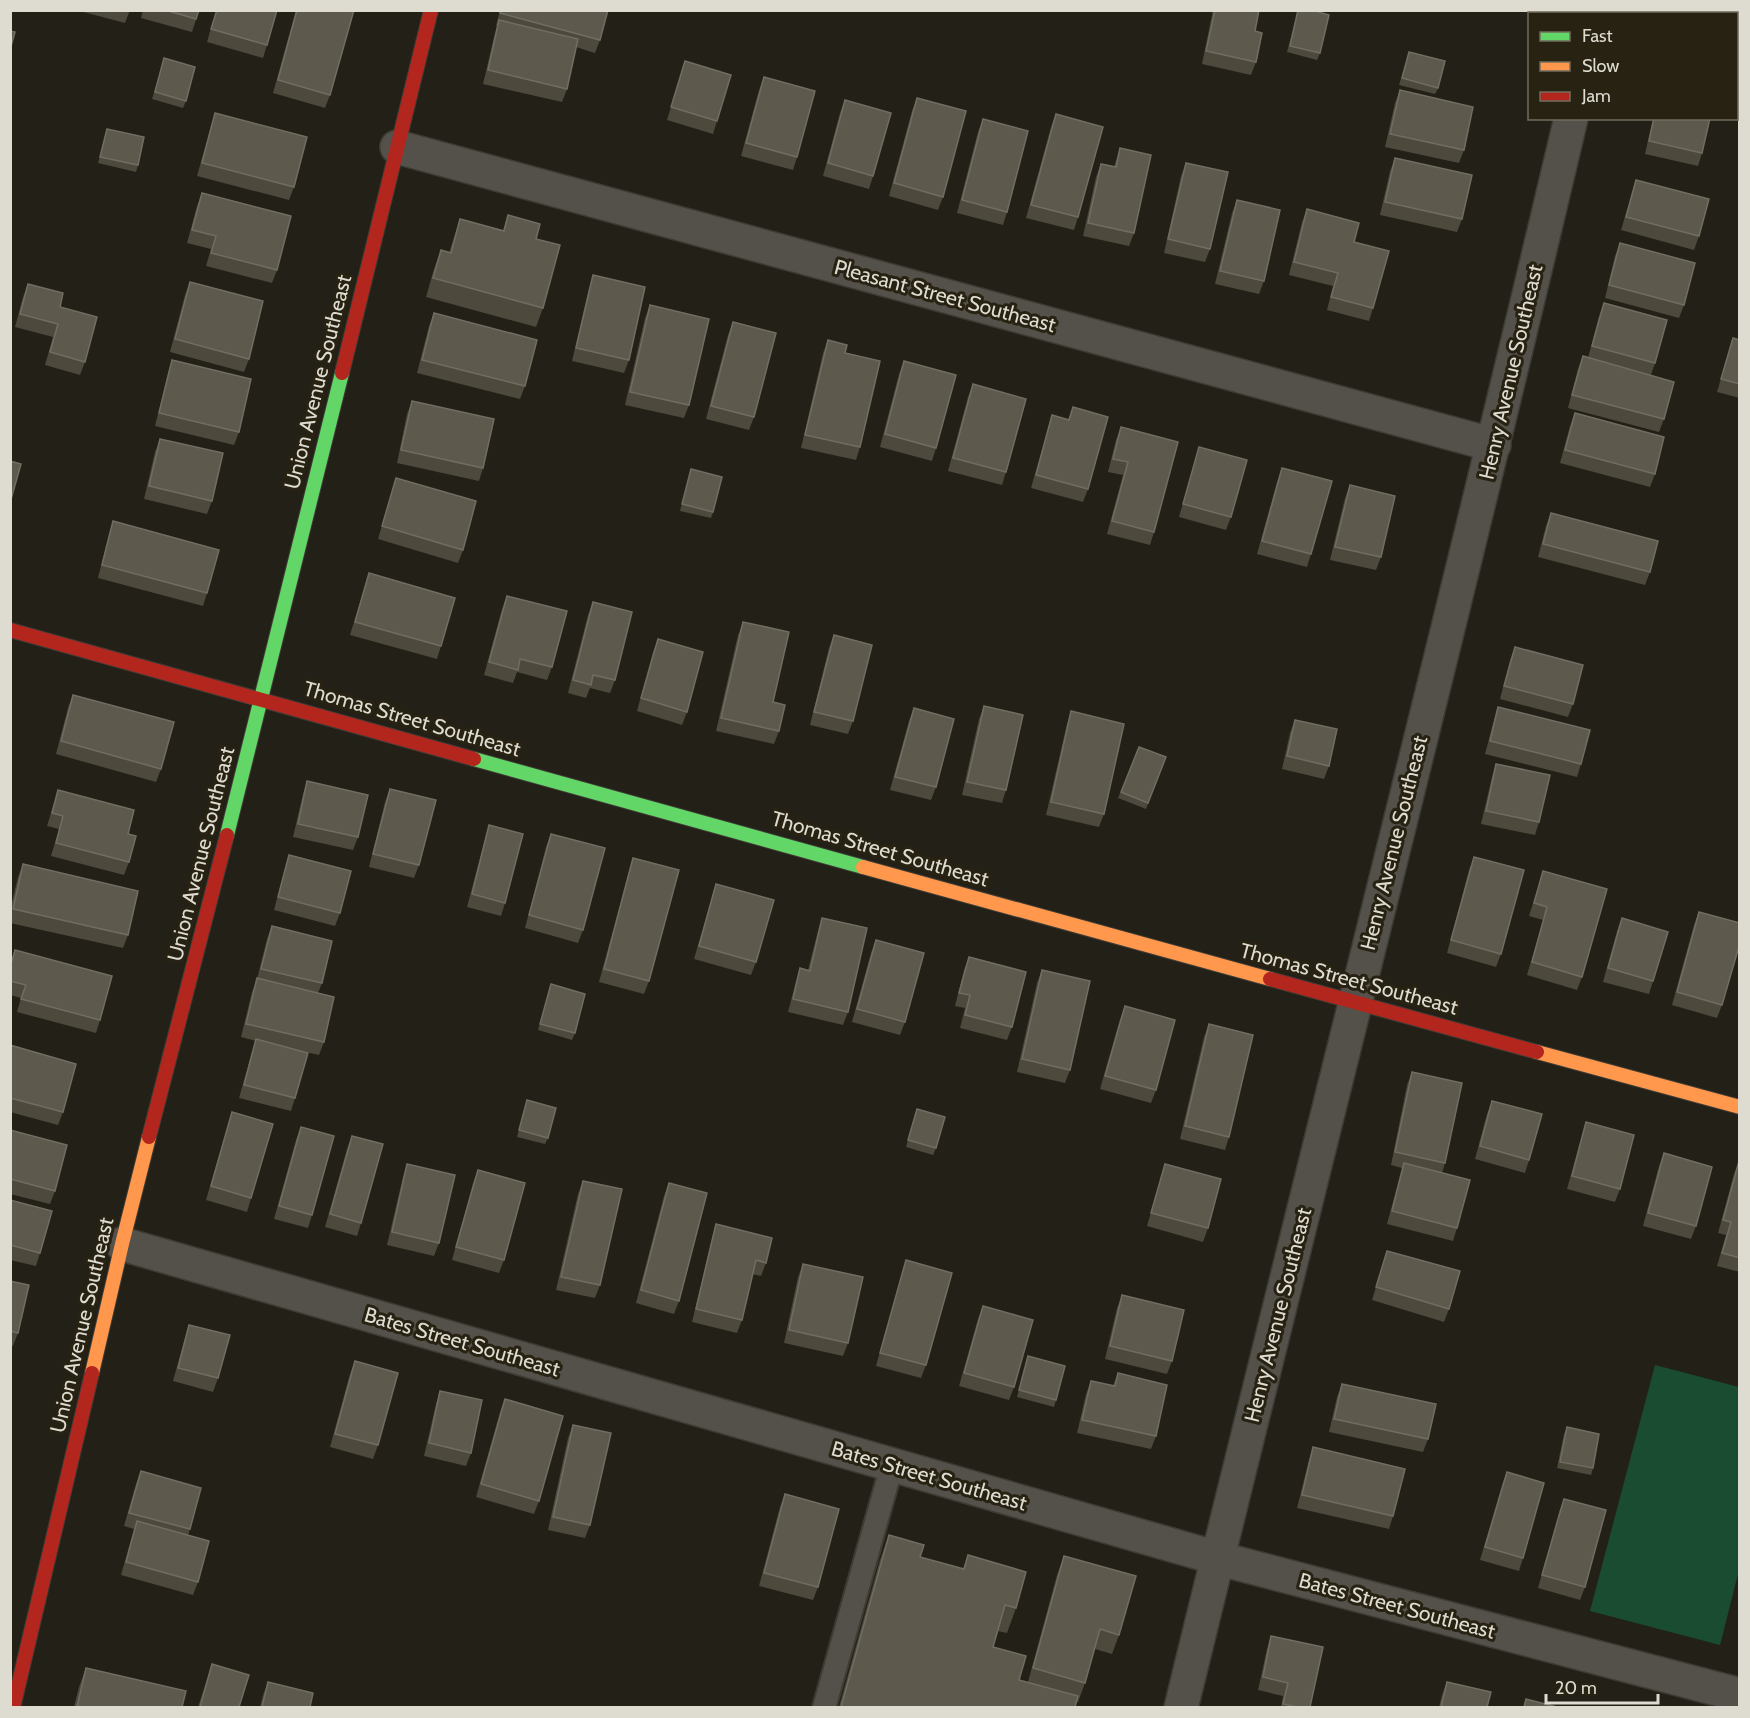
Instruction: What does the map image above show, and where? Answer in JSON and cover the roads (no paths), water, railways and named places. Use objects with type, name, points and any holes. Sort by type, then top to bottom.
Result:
[{"type":"street","name":"Union Avenue Southeast","points":[[14,1707],[122,1245],[262,700],[431,10]]},
{"type":"street","name":"Henry Avenue Southeast","points":[[1181,1707],[1494,445],[1571,120]]},
{"type":"street","name":"Pleasant Street Southeast","points":[[397,147],[1494,445]]},
{"type":"street","name":"Thomas Street Southeast","points":[[10,630],[1354,1003],[1740,1107]]},
{"type":"street","name":"Bates Street Southeast","points":[[122,1245],[1217,1558],[1740,1695]]},
{"type":"lane","points":[[824,1707],[892,1465]]}]
